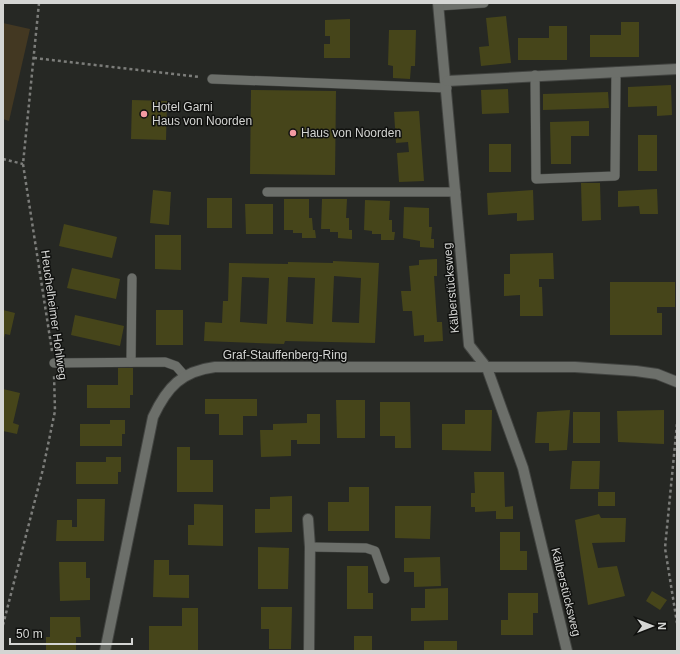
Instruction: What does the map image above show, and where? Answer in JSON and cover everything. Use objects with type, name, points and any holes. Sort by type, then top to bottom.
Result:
[{"type":"street","name":"Kälberstücksweg","points":[[439,4],[469,345],[487,368],[523,468],[567,651]]},
{"type":"street","points":[[447,85],[535,75],[677,69]]},
{"type":"street","name":"Graf-Stauffenberg-Ring","points":[[105,651],[154,417],[164,397],[184,375],[202,369],[216,367],[574,367],[636,370],[657,374],[677,382]]},
{"type":"street","points":[[308,519],[310,547],[309,651]]},
{"type":"lane","points":[[439,4],[484,3]]},
{"type":"lane","points":[[535,75],[536,179],[615,176],[616,72]]},
{"type":"lane","points":[[212,79],[447,85]]},
{"type":"lane","points":[[267,192],[456,192]]},
{"type":"lane","points":[[131,362],[132,278]]},
{"type":"lane","points":[[54,363],[165,362],[176,366],[184,375]]},
{"type":"lane","points":[[310,547],[366,548],[375,551],[385,579]]},
{"type":"path","name":"Heuchelheimer Hohlweg","points":[[3,625],[43,469],[55,411],[54,363],[23,164],[39,3]]},
{"type":"path","points":[[34,58],[212,79]]},
{"type":"path","points":[[3,158],[23,164]]},
{"type":"path","points":[[677,424],[665,548],[677,623]]},
{"type":"shaded area","points":[[3,23],[30,29],[9,121],[3,119]]},
{"type":"building","points":[[506,16],[511,63],[481,66],[479,47],[489,46],[486,18]]},
{"type":"building","points":[[350,19],[350,58],[324,58],[324,44],[330,44],[330,36],[325,36],[325,20]]},
{"type":"building","points":[[621,22],[639,22],[639,57],[590,57],[590,35],[621,35]]},
{"type":"building","points":[[549,26],[567,26],[567,60],[518,60],[518,38],[549,38]]},
{"type":"building","points":[[389,30],[416,30],[415,66],[411,66],[410,79],[393,78],[393,66],[388,65]]},
{"type":"building","points":[[671,85],[672,115],[657,116],[657,106],[628,107],[628,87]]},
{"type":"building","points":[[508,89],[509,113],[482,114],[481,90]]},
{"type":"building","name":"Haus von Noorden","points":[[251,90],[336,91],[335,175],[250,174]]},
{"type":"building","points":[[608,92],[609,108],[543,110],[543,94]]},
{"type":"building","points":[[132,100],[167,101],[166,140],[131,139]]},
{"type":"building","points":[[419,111],[424,181],[399,182],[397,153],[409,152],[408,142],[396,143],[394,112]]},
{"type":"building","points":[[589,121],[589,136],[571,136],[571,164],[551,164],[550,122]]},
{"type":"building","points":[[638,135],[657,135],[657,171],[638,171]]},
{"type":"building","points":[[489,144],[511,144],[511,172],[489,172]]},
{"type":"building","points":[[581,183],[600,183],[601,220],[582,221]]},
{"type":"building","points":[[657,189],[658,214],[640,214],[639,206],[618,207],[618,191]]},
{"type":"building","points":[[153,190],[171,192],[169,225],[150,223]]},
{"type":"building","points":[[533,190],[534,220],[517,221],[517,213],[488,215],[487,193]]},
{"type":"building","points":[[207,198],[232,198],[232,228],[207,228]]},
{"type":"building","points":[[284,199],[309,199],[309,218],[312,218],[313,230],[315,230],[316,238],[302,238],[302,233],[293,233],[293,230],[284,230]]},
{"type":"building","points":[[322,199],[347,199],[346,218],[349,218],[349,230],[352,230],[352,239],[338,238],[338,232],[330,232],[330,229],[321,229]]},
{"type":"building","points":[[365,200],[390,201],[389,220],[392,220],[392,232],[395,232],[394,240],[381,240],[381,234],[372,234],[372,231],[364,230]]},
{"type":"building","points":[[245,204],[273,204],[273,234],[246,234]]},
{"type":"building","points":[[404,207],[429,208],[429,227],[432,227],[431,239],[434,239],[434,248],[420,247],[420,241],[403,238]]},
{"type":"building","points":[[64,224],[117,237],[112,258],[59,246]]},
{"type":"building","points":[[155,235],[181,235],[181,270],[155,269]]},
{"type":"building","points":[[553,253],[554,279],[539,279],[539,287],[542,287],[543,316],[520,316],[520,295],[504,296],[504,274],[510,274],[510,254]]},
{"type":"building","points":[[437,259],[437,276],[434,276],[437,322],[442,322],[443,341],[424,342],[424,335],[414,336],[412,311],[403,311],[401,291],[411,291],[409,266],[419,265],[419,260]]},
{"type":"building","points":[[333,261],[379,263],[375,343],[285,341],[284,344],[204,341],[205,322],[222,323],[223,301],[228,301],[229,263],[333,263]],"holes":[[[334,276],[361,278],[359,323],[332,322]],[[242,277],[269,278],[267,324],[240,322]],[[288,277],[315,278],[313,324],[286,322]]]},
{"type":"building","points":[[72,268],[120,279],[116,299],[67,288]]},
{"type":"building","points":[[610,282],[675,282],[675,307],[657,307],[657,313],[662,313],[662,335],[610,335]]},
{"type":"building","points":[[3,310],[15,313],[10,335],[5,334],[4,338]]},
{"type":"building","points":[[156,310],[183,310],[183,345],[156,345]]},
{"type":"building","points":[[75,315],[124,326],[120,346],[71,335]]},
{"type":"building","points":[[118,368],[133,368],[133,395],[130,395],[130,408],[87,408],[87,385],[118,385]]},
{"type":"building","points":[[3,389],[20,393],[13,423],[19,425],[17,434],[3,431]]},
{"type":"building","points":[[205,399],[257,399],[257,416],[243,416],[243,435],[219,435],[219,414],[205,414]]},
{"type":"building","points":[[336,400],[365,400],[365,438],[337,438]]},
{"type":"building","points":[[380,402],[410,402],[411,448],[395,448],[395,436],[380,436]]},
{"type":"building","points":[[465,410],[492,410],[491,451],[442,450],[442,424],[465,424]]},
{"type":"building","points":[[570,410],[567,450],[549,451],[549,443],[535,443],[537,412]]},
{"type":"building","points":[[664,410],[664,444],[618,442],[617,411]]},
{"type":"building","points":[[573,412],[600,412],[600,443],[573,443]]},
{"type":"building","points":[[307,414],[320,414],[320,444],[297,444],[297,440],[291,440],[291,456],[261,457],[260,430],[273,430],[273,424],[307,423]]},
{"type":"building","points":[[110,420],[125,420],[125,434],[122,434],[122,446],[80,446],[80,424],[110,424]]},
{"type":"building","points":[[177,447],[190,447],[190,460],[213,460],[213,492],[177,492]]},
{"type":"building","points":[[106,457],[121,457],[121,472],[118,472],[118,484],[76,484],[76,462],[106,462]]},
{"type":"building","points":[[572,461],[600,461],[599,489],[570,489]]},
{"type":"building","points":[[474,472],[504,472],[505,507],[513,506],[513,519],[496,519],[496,511],[475,512],[475,507],[471,507],[471,493],[475,493]]},
{"type":"building","points":[[349,487],[369,487],[369,531],[328,531],[328,502],[349,502]]},
{"type":"building","points":[[598,492],[615,492],[615,506],[598,506]]},
{"type":"building","points":[[292,496],[292,532],[255,533],[255,509],[270,509],[270,497]]},
{"type":"building","points":[[77,499],[105,499],[104,541],[56,541],[57,520],[72,520],[72,527],[77,527]]},
{"type":"building","points":[[194,504],[223,505],[223,546],[188,545],[188,525],[194,525]]},
{"type":"building","points":[[395,506],[431,506],[430,539],[395,538]]},
{"type":"building","points":[[599,514],[601,518],[626,518],[625,542],[592,543],[598,568],[617,566],[625,596],[588,605],[575,520]]},
{"type":"building","points":[[500,532],[520,532],[520,551],[527,551],[527,570],[500,570]]},
{"type":"building","points":[[258,547],[289,548],[288,589],[258,589]]},
{"type":"building","points":[[440,557],[441,586],[414,587],[414,572],[404,572],[404,558]]},
{"type":"building","points":[[154,560],[169,560],[169,575],[189,575],[189,598],[153,597]]},
{"type":"building","points":[[59,562],[86,562],[86,578],[90,578],[90,600],[60,601]]},
{"type":"building","points":[[347,566],[368,566],[368,593],[373,593],[373,609],[347,609]]},
{"type":"building","points":[[448,588],[448,620],[411,621],[411,608],[425,608],[425,589]]},
{"type":"building","points":[[652,591],[667,600],[660,610],[646,601]]},
{"type":"building","points":[[508,593],[538,593],[538,613],[533,613],[533,635],[501,635],[501,620],[508,620]]},
{"type":"building","points":[[261,607],[292,607],[291,649],[269,649],[269,629],[261,629]]},
{"type":"building","points":[[182,608],[198,608],[198,650],[149,650],[149,626],[182,626]]},
{"type":"building","points":[[50,617],[80,617],[81,637],[76,637],[76,651],[46,651],[46,637],[50,637]]},
{"type":"building","points":[[354,636],[372,636],[372,651],[354,651]]},
{"type":"building","points":[[424,641],[457,641],[457,651],[424,651]]},
{"type":"place","name":"Hotel Garni Haus von Noorden","points":[[144,114]]},
{"type":"place","name":"Haus von Noorden","points":[[293,133]]}]
